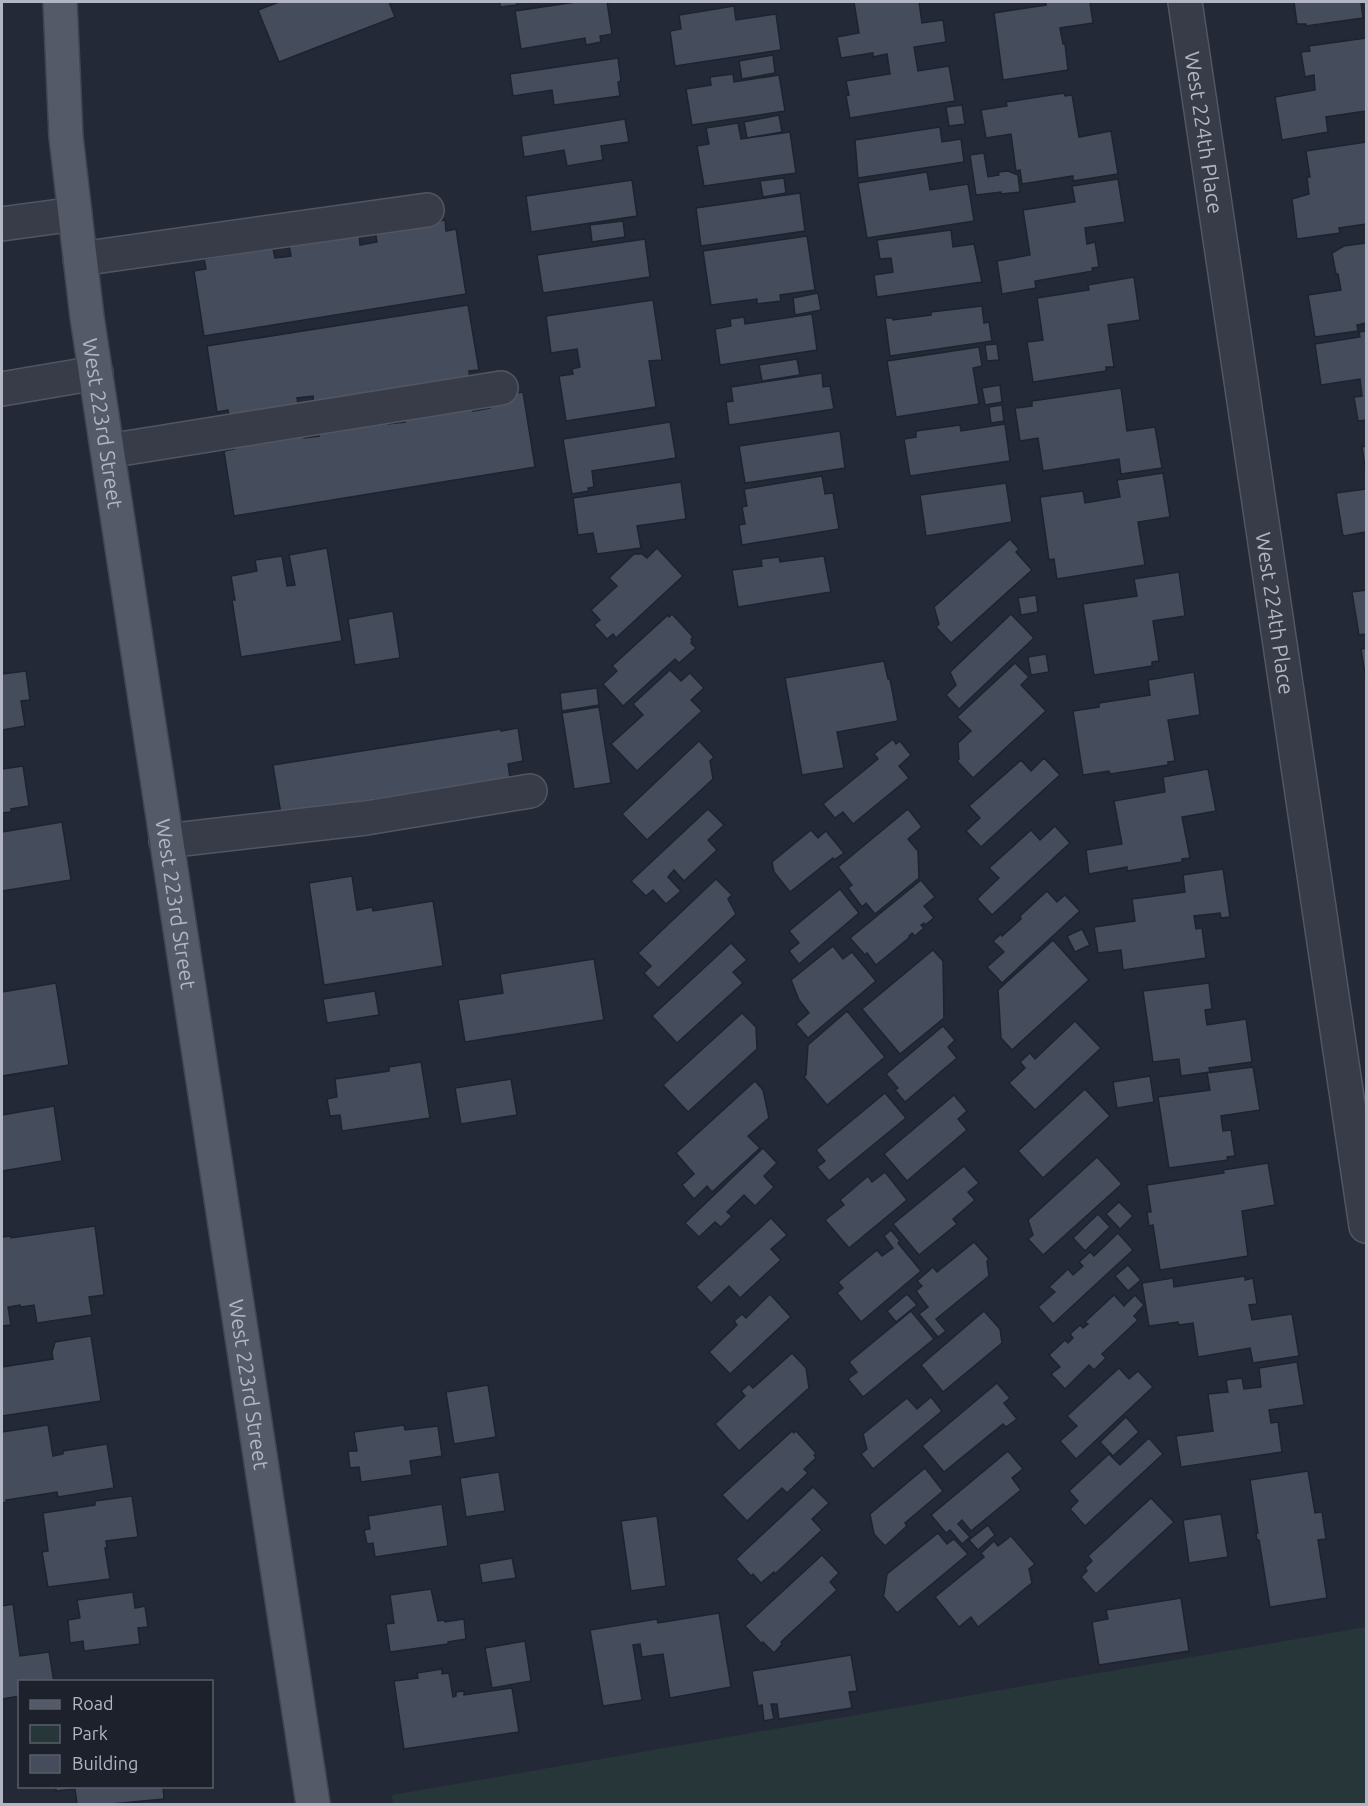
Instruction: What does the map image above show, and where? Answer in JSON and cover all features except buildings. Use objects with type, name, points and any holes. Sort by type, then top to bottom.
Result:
[{"type":"main road","name":"West 223rd Street","points":[[60,2],[66,137],[96,373],[313,1804]]},
{"type":"street","name":"West 224th Place","points":[[1185,2],[1366,1226]]},
{"type":"street","points":[[80,259],[427,210]]},
{"type":"street","points":[[2,224],[75,214]]},
{"type":"street","points":[[2,389],[96,373]]},
{"type":"street","points":[[108,451],[501,388]]},
{"type":"street","points":[[166,841],[366,818],[530,791]]},
{"type":"green space","points":[[1366,1627],[1366,1804],[393,1804],[392,1795]]}]
